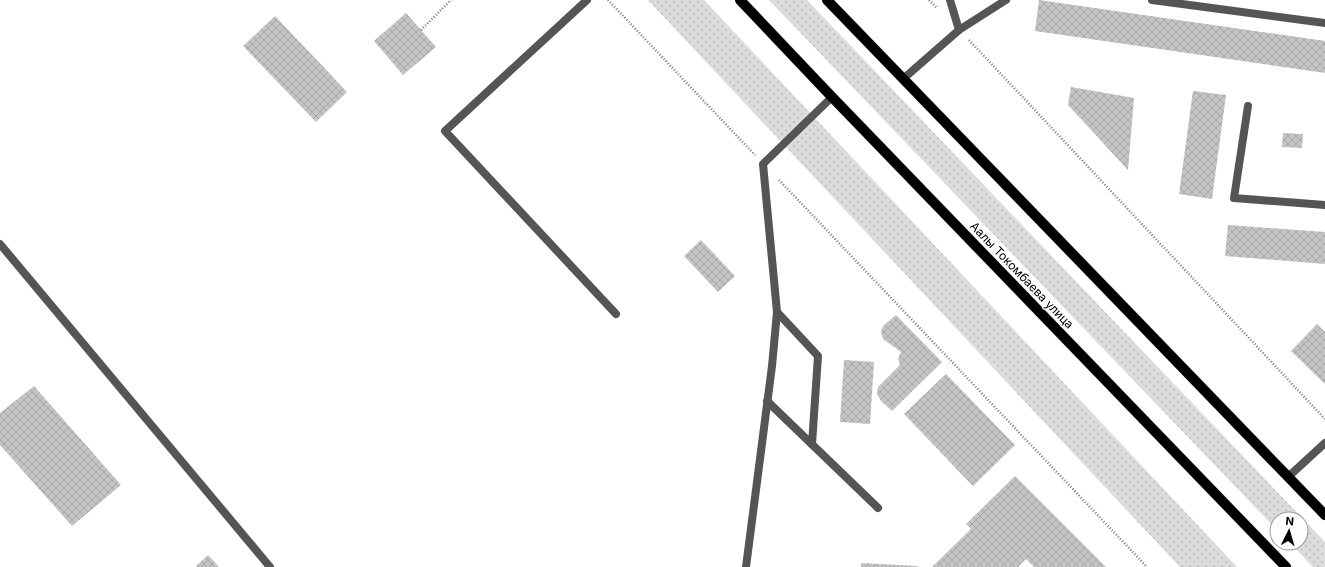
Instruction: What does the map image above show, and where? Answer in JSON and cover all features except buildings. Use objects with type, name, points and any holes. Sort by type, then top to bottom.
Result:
[{"type":"main road","name":"Аалы Токомбаева улица","points":[[740,0],[1286,567]]},
{"type":"main road","points":[[827,0],[1325,515]]},
{"type":"lane","points":[[587,0],[445,131],[616,314]]},
{"type":"lane","points":[[950,0],[959,30]]},
{"type":"lane","points":[[903,79],[959,30],[1006,0]]},
{"type":"lane","points":[[1152,0],[1183,2],[1325,23]]},
{"type":"lane","points":[[746,567],[777,312],[763,164],[832,97]]},
{"type":"lane","points":[[1248,106],[1234,198],[1325,205]]},
{"type":"lane","points":[[0,244],[270,567]]},
{"type":"lane","points":[[777,312],[818,356],[812,444]]},
{"type":"lane","points":[[767,401],[878,508]]},
{"type":"lane","points":[[1288,477],[1325,443]]},
{"type":"path","points":[[421,30],[451,0]]},
{"type":"path","points":[[608,0],[1147,567]]},
{"type":"path","points":[[929,0],[939,10]]},
{"type":"path","points":[[959,30],[1325,419]]},
{"type":"shaded area","points":[[648,0],[704,0],[1237,567],[1180,567]]},
{"type":"shaded area","points":[[769,0],[807,0],[1295,511],[1269,511],[1269,522]]},
{"type":"shaded area","points":[[1309,525],[1325,542],[1325,567],[1313,567],[1298,551],[1309,551]]}]
